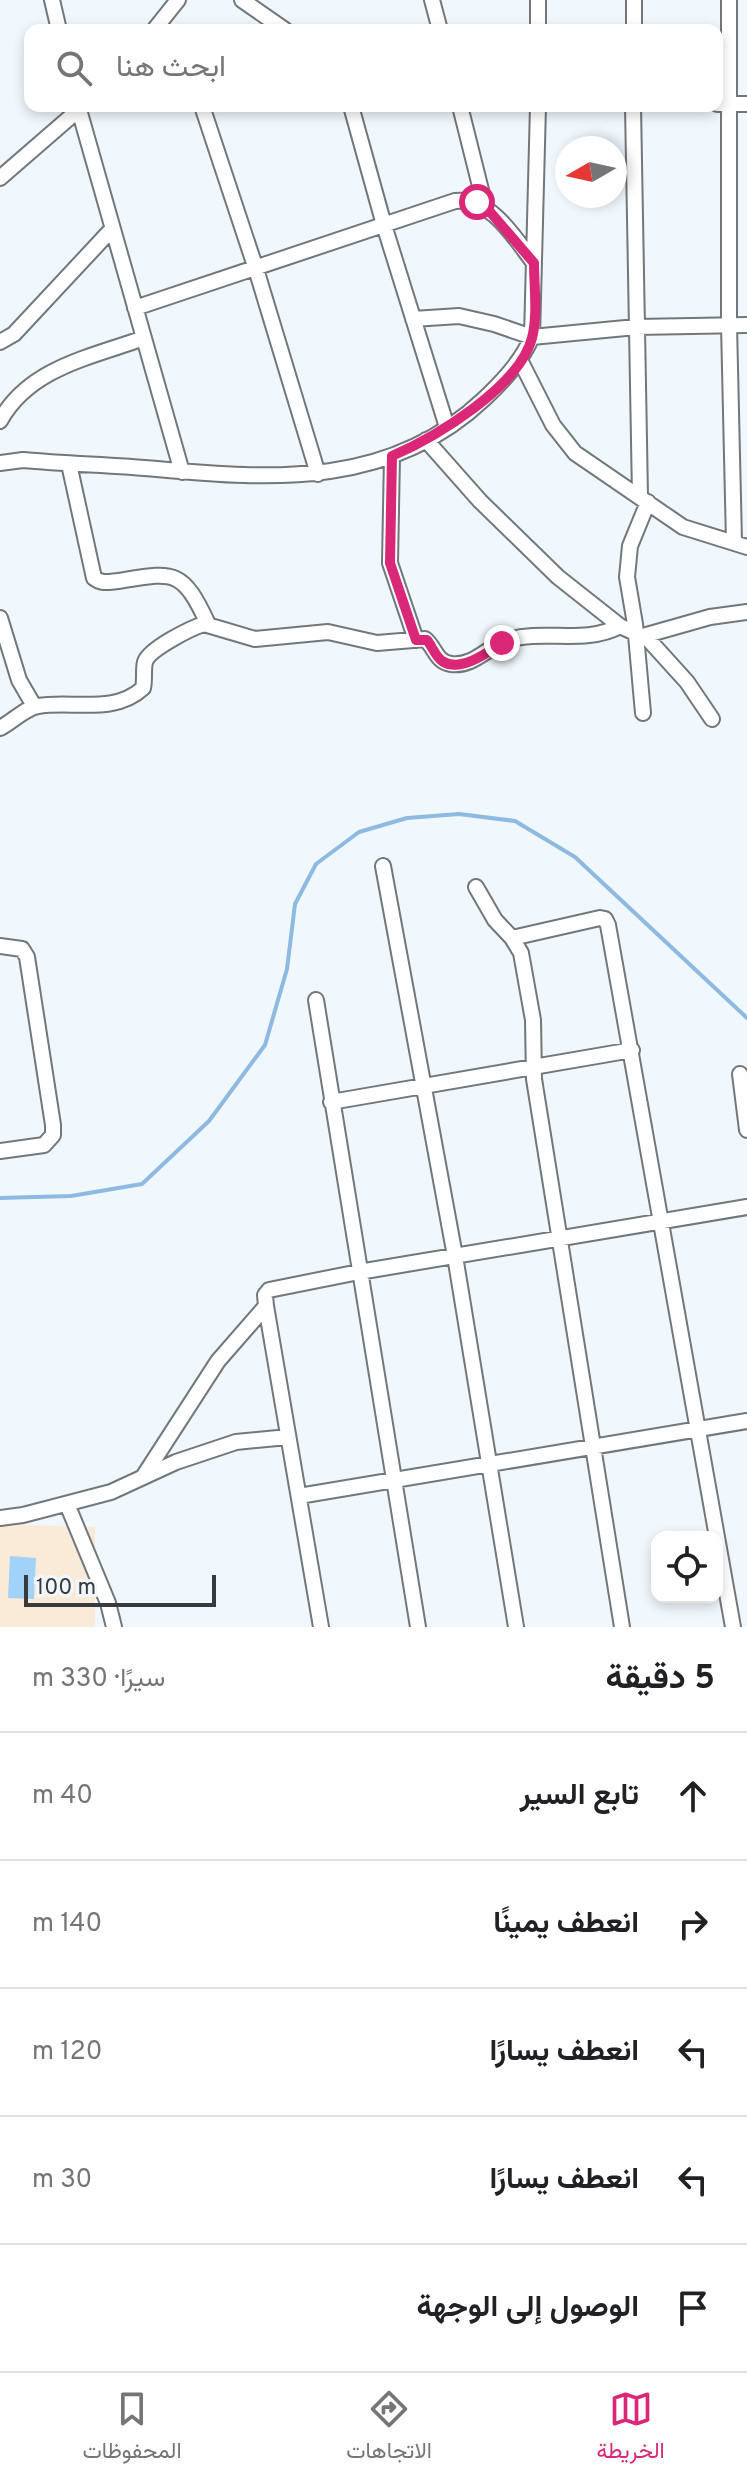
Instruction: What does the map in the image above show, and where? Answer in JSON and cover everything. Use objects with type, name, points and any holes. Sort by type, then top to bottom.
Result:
[{"type":"street","points":[[52,0],[58,24]]},
{"type":"street","points":[[159,24],[178,0]]},
{"type":"street","points":[[242,0],[276,24]]},
{"type":"street","points":[[432,0],[438,24]]},
{"type":"street","points":[[538,0],[538,24]]},
{"type":"street","points":[[634,0],[634,24]]},
{"type":"street","points":[[723,89],[729,0]]},
{"type":"street","points":[[723,104],[747,104]]},
{"type":"street","points":[[0,178],[74,112]]},
{"type":"street","points":[[81,112],[182,472]]},
{"type":"street","points":[[204,112],[256,269],[318,474]]},
{"type":"street","points":[[353,112],[447,427]]},
{"type":"street","points":[[462,112],[485,206],[534,263]]},
{"type":"street","points":[[0,463],[23,460],[232,477],[318,474],[366,465],[392,456],[447,427],[474,409],[501,384],[520,360],[532,337],[538,112]]},
{"type":"street","points":[[633,112],[636,327],[644,499],[627,569],[640,634],[643,713]]},
{"type":"street","points":[[520,360],[564,442],[575,453],[683,527],[741,544],[729,325],[722,112]]},
{"type":"street","points":[[135,308],[455,201],[470,200],[485,206]]},
{"type":"street","points":[[0,342],[14,334],[112,229]]},
{"type":"street","points":[[413,319],[459,316],[532,337],[636,327],[747,325]]},
{"type":"street","points":[[0,421],[21,393],[48,372],[144,338]]},
{"type":"street","points":[[426,440],[480,501],[558,577],[620,626],[640,634],[687,682],[712,719]]},
{"type":"street","points":[[392,456],[390,563],[416,640]]},
{"type":"street","points":[[69,464],[94,578],[104,583],[158,575],[173,576],[188,590],[208,624]]},
{"type":"street","points":[[640,634],[710,617],[747,612]]},
{"type":"street","points":[[0,618],[19,680],[34,706]]},
{"type":"street","points":[[0,728],[34,706],[82,706],[129,697],[143,688],[145,664],[152,653],[195,627],[208,624],[255,639],[328,632],[377,643],[427,640],[438,658],[453,665],[471,661],[509,640],[595,636],[620,626]]},
{"type":"street","points":[[383,866],[455,1256],[516,1627]]},
{"type":"street","points":[[476,887],[500,927],[512,938],[521,953],[527,979],[534,1028],[533,1067],[622,1627]]},
{"type":"street","points":[[512,938],[605,919],[632,1050],[733,1627]]},
{"type":"street","points":[[0,946],[22,949],[27,957],[53,1125],[53,1135],[44,1145],[0,1151]]},
{"type":"street","points":[[316,1000],[418,1627]]},
{"type":"street","points":[[331,1102],[632,1050]]},
{"type":"street","points":[[740,1074],[747,1130]]},
{"type":"street","points":[[321,1627],[266,1306],[265,1295],[269,1290],[747,1207]]},
{"type":"street","points":[[141,1479],[218,1361],[266,1306]]},
{"type":"street","points":[[299,1496],[747,1421]]},
{"type":"street","points":[[0,1518],[111,1492],[176,1462],[236,1442],[288,1437]]},
{"type":"street","points":[[67,1504],[108,1603],[114,1627]]},
{"type":"shaded area","points":[[0,1524],[95,1527],[95,1627],[0,1627]]},
{"type":"building","points":[[10,1556],[36,1558],[34,1599],[8,1598]]},
{"type":"waterway","points":[[0,1198],[71,1196],[142,1184],[209,1121],[265,1045],[287,969],[295,904],[316,864],[359,832],[407,818],[459,814],[515,821],[575,857],[747,1018]]},
{"type":"route","points":[[477,202],[485,206],[534,263],[532,337],[520,360],[501,384],[474,409],[426,440],[392,456],[390,563],[416,640],[427,640],[441,661],[462,664],[502,643]]}]
